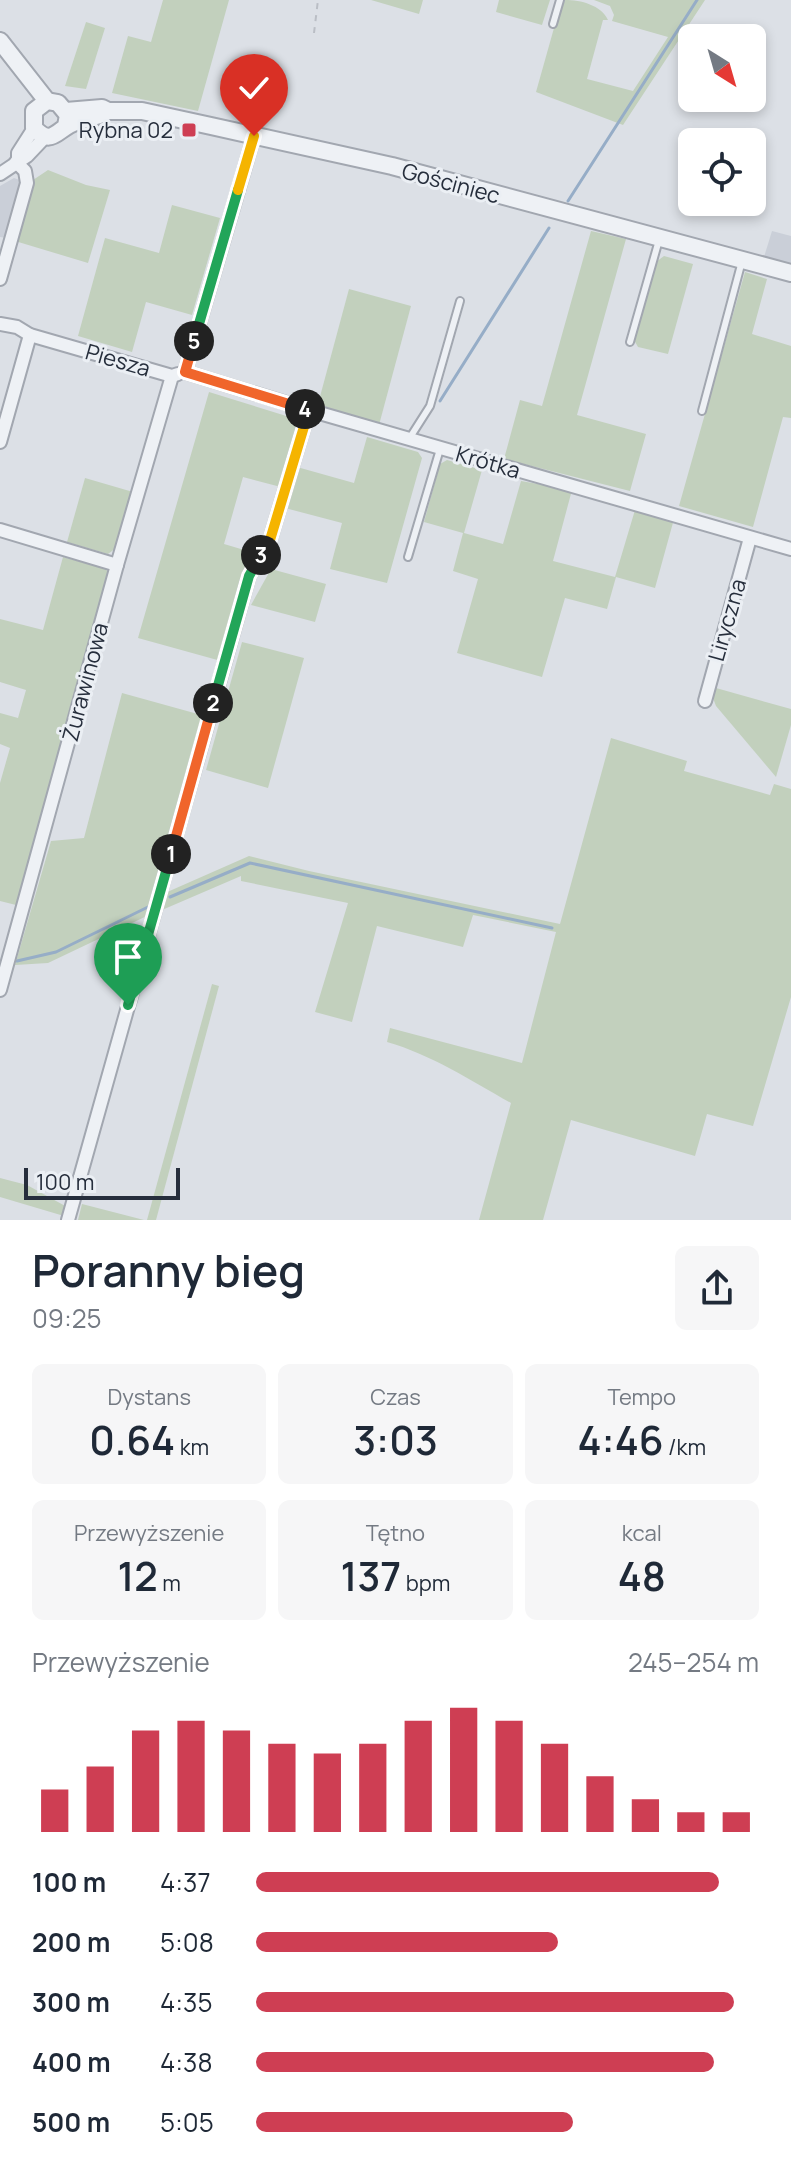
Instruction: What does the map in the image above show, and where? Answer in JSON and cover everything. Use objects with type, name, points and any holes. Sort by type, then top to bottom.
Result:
[{"type":"street","points":[[0,41],[42,104]]},
{"type":"street","points":[[40,132],[32,116],[42,104],[58,103],[66,118]]},
{"type":"street","name":"Gościniec","points":[[0,174],[27,156],[40,132],[56,136],[66,118],[108,111],[142,111],[392,166],[791,273]]},
{"type":"street","points":[[179,374],[254,136]]},
{"type":"street","points":[[0,279],[27,183],[25,171],[17,161]]},
{"type":"street","name":"Piesza","points":[[0,324],[17,327],[30,335],[179,374]]},
{"type":"street","points":[[0,442],[30,335]]},
{"type":"street","name":"Krótka","points":[[179,374],[791,549]]},
{"type":"street","name":"Żurawinowa","points":[[0,990],[117,565],[179,374]]},
{"type":"street","points":[[68,1220],[249,576],[270,540],[309,410]]},
{"type":"street","points":[[0,530],[117,565]]},
{"type":"street","name":"Liryczna","points":[[705,701],[750,538]]},
{"type":"lane","points":[[553,24],[560,0]]},
{"type":"lane","points":[[630,342],[659,240]]},
{"type":"lane","points":[[702,411],[742,261]]},
{"type":"lane","points":[[409,439],[430,406],[460,301]]},
{"type":"lane","points":[[408,557],[440,448]]},
{"type":"path","points":[[314,33],[318,0]]},
{"type":"shaded area","points":[[14,178],[22,181],[7,238],[0,237],[0,186]]},
{"type":"shaded area","points":[[772,231],[791,236],[791,265],[764,257]]},
{"type":"green space","points":[[163,0],[229,0],[198,111],[112,93],[128,36],[151,42]]},
{"type":"green space","points":[[371,0],[423,0],[419,14]]},
{"type":"green space","points":[[499,0],[550,0],[542,25],[496,12]]},
{"type":"green space","points":[[565,0],[590,4],[601,11],[608,20],[603,20],[587,79],[633,91],[668,37],[612,21],[614,15],[610,6],[594,0],[705,0],[689,24],[678,24],[678,41],[623,125],[536,92]]},
{"type":"green space","points":[[86,22],[105,28],[86,89],[65,86]]},
{"type":"green space","points":[[48,170],[86,185],[110,190],[88,263],[15,241],[33,180]]},
{"type":"green space","points":[[172,205],[220,218],[192,315],[146,302],[132,352],[78,336],[105,238],[159,253]]},
{"type":"green space","points":[[591,231],[626,239],[577,415],[646,434],[630,491],[504,459],[520,400],[542,406]]},
{"type":"green space","points":[[664,256],[693,264],[668,354],[638,347],[634,340],[656,262]]},
{"type":"green space","points":[[745,272],[767,279],[752,334],[791,346],[791,418],[783,417],[753,527],[679,506]]},
{"type":"green space","points":[[349,289],[411,306],[379,425],[318,404]]},
{"type":"green space","points":[[209,392],[296,419],[297,424],[282,485],[243,477],[224,544],[251,552],[221,661],[138,638]]},
{"type":"green space","points":[[367,437],[418,452],[422,458],[387,583],[330,569],[342,523],[285,508],[297,467],[354,483]]},
{"type":"green space","points":[[447,460],[482,470],[464,533],[503,544],[521,481],[572,490],[553,561],[615,577],[635,510],[674,519],[655,588],[616,577],[607,609],[565,598],[542,677],[457,653],[478,579],[453,571],[463,533],[424,522],[440,464]]},
{"type":"green space","points":[[85,478],[133,492],[116,548],[108,554],[67,542]]},
{"type":"green space","points":[[63,557],[106,569],[109,576],[16,905],[0,901],[0,783],[10,748],[0,744],[0,713],[18,718],[26,690],[0,682],[0,619],[43,630]]},
{"type":"green space","points":[[271,569],[326,584],[315,622],[251,605]]},
{"type":"green space","points":[[242,642],[304,658],[268,788],[206,770]]},
{"type":"green space","points":[[716,688],[791,709],[791,725],[776,777],[716,706],[713,698]]},
{"type":"green space","points":[[122,693],[205,716],[151,914],[48,963],[15,965],[51,841],[84,838]]},
{"type":"green space","points":[[611,738],[687,761],[684,771],[770,795],[774,784],[791,789],[791,997],[753,1126],[707,1114],[695,1156],[571,1120],[543,1220],[479,1220],[511,1103],[435,1061],[387,1042],[390,1028],[522,1063],[556,932],[473,915],[463,947],[377,926],[352,1022],[315,1012],[348,903],[241,881],[241,876],[162,910],[165,893],[249,856],[560,924]]},
{"type":"green space","points":[[212,984],[219,986],[156,1220],[147,1220]]},
{"type":"green space","points":[[0,1178],[27,1185],[67,1207],[64,1216],[0,1197]]},
{"type":"green space","points":[[82,1204],[144,1220],[78,1220]]},
{"type":"waterway","points":[[568,201],[697,0]]},
{"type":"waterway","points":[[440,401],[549,228]]},
{"type":"waterway","points":[[170,897],[250,863],[552,928]]},
{"type":"waterway","points":[[17,961],[56,952],[148,907]]},
{"type":"place","name":"Rybna 02","points":[[189,130]]},
{"type":"route","points":[[128,1005],[249,576],[270,540],[309,410],[185,372],[254,136]]}]
